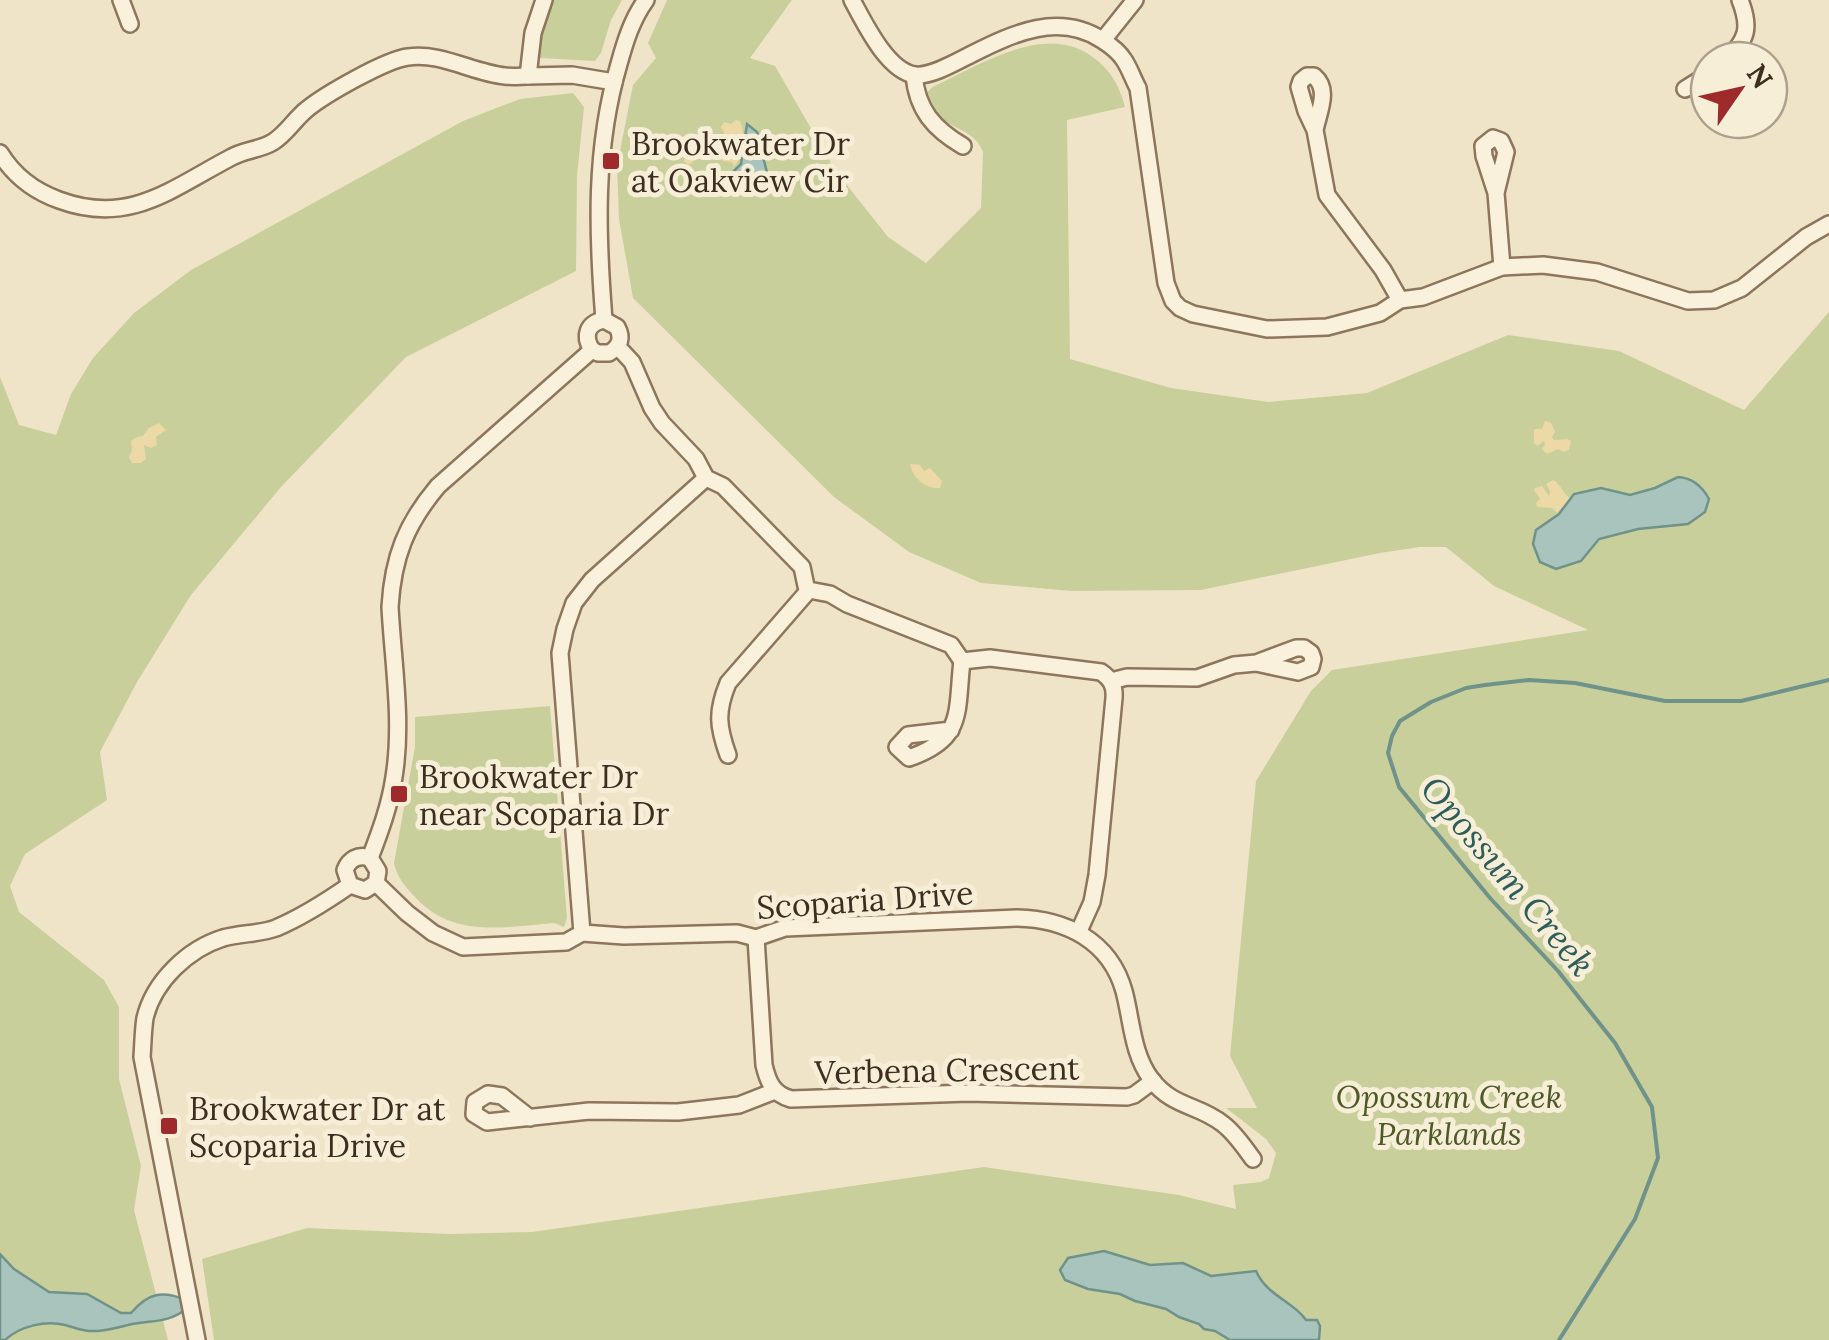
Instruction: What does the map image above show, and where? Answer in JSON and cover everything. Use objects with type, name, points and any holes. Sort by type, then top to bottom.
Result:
[{"type":"street","points":[[121,0],[130,24]]},
{"type":"street","points":[[528,76],[533,33],[544,0]]},
{"type":"street","points":[[604,320],[598,170],[614,82],[632,25],[646,0]]},
{"type":"street","points":[[852,0],[874,42],[914,75],[935,71],[1042,26],[1090,32],[1103,40],[1124,60],[1138,88],[1166,283],[1180,308],[1214,320],[1267,329],[1328,327],[1380,313],[1400,300],[1423,297],[1502,267],[1543,266],[1596,272],[1688,301],[1714,300],[1742,288],[1806,237],[1829,224]]},
{"type":"street","points":[[1103,40],[1135,0]]},
{"type":"street","points":[[1740,0],[1747,30],[1743,40]]},
{"type":"street","points":[[0,153],[24,182],[54,199],[118,210],[155,198],[234,156],[270,144],[315,104],[387,63],[409,56],[434,58],[503,76],[572,75],[614,82]]},
{"type":"street","points":[[914,75],[918,102],[942,133],[963,146]]},
{"type":"street","points":[[1685,88],[1689,86]]},
{"type":"street","points":[[1315,130],[1327,195],[1384,270],[1400,300]]},
{"type":"street","points":[[1496,193],[1502,267]]},
{"type":"street","points":[[604,320],[614,323],[621,337],[618,347],[604,354],[592,350],[587,342],[587,331],[604,320]]},
{"type":"street","points":[[618,347],[632,362],[662,423],[696,460],[706,478],[723,486],[802,567],[810,590],[830,594],[951,645],[962,661],[951,730]]},
{"type":"street","points":[[370,858],[385,818],[398,745],[390,607],[403,539],[423,503],[438,486],[592,350]]},
{"type":"street","points":[[582,933],[560,654],[565,629],[574,603],[592,580],[706,478]]},
{"type":"street","points":[[728,756],[719,730],[721,702],[728,684],[810,590]]},
{"type":"street","points":[[962,661],[990,658],[1100,672],[1111,681],[1114,698],[1097,875],[1092,902],[1079,932]]},
{"type":"street","points":[[1111,681],[1127,677],[1197,678],[1234,665],[1256,663]]},
{"type":"street","points":[[360,856],[370,858],[378,870],[376,884],[365,890],[350,885],[345,876],[347,865],[360,856]]},
{"type":"street","name":"Scoparia Drive","points":[[376,884],[406,914],[433,933],[464,947],[566,942],[582,933],[737,933],[1038,918],[1079,932],[1114,967],[1123,988],[1138,1058],[1152,1081]]},
{"type":"street","points":[[197,1340],[142,1056],[146,1014],[170,973],[201,948],[224,938],[273,929],[350,885]]},
{"type":"street","name":"Verbena Crescent","points":[[760,930],[764,1064],[768,1082],[790,1100],[968,1093],[1127,1097],[1152,1081]]},
{"type":"street","points":[[1152,1081],[1167,1097],[1223,1124],[1253,1159]]},
{"type":"street","points":[[530,1118],[739,1106],[775,1090]]},
{"type":"green space","points":[[551,0],[622,0],[595,61],[540,58],[536,50]]},
{"type":"green space","name":"Opossum Creek Parklands","points":[[667,0],[792,0],[750,58],[775,66],[835,170],[888,237],[926,263],[981,208],[983,152],[970,135],[934,113],[926,93],[990,59],[1031,45],[1071,46],[1097,60],[1113,78],[1125,107],[1067,120],[1070,359],[1171,388],[1268,402],[1367,393],[1508,335],[1619,351],[1744,410],[1829,312],[1829,1340],[214,1340],[202,1259],[307,1228],[449,1234],[532,1232],[984,1167],[1179,1195],[1236,1209],[1233,1185],[1269,1178],[1276,1153],[1266,1139],[1226,1108],[1257,1108],[1230,1056],[1256,781],[1311,691],[1332,670],[1588,630],[1494,586],[1446,547],[1380,553],[1201,590],[1071,591],[981,583],[909,552],[834,497],[633,298],[619,219],[617,166],[633,85],[656,58],[648,43]]},
{"type":"green space","points":[[573,93],[584,107],[577,176],[576,271],[406,357],[281,487],[191,595],[137,682],[100,752],[107,800],[25,854],[10,886],[19,912],[104,980],[119,1007],[119,1079],[141,1166],[134,1210],[168,1340],[0,1340],[0,377],[19,425],[56,435],[71,394],[93,358],[134,313],[191,270],[463,121],[520,99]]},
{"type":"green space","points":[[550,706],[567,918],[564,927],[554,923],[479,927],[445,919],[414,896],[401,881],[394,863],[415,747],[415,717]]},
{"type":"sand","points":[[736,120],[742,126],[743,138],[734,167],[732,162],[721,159],[723,153],[732,151],[731,146],[726,149],[721,141],[722,137],[733,140],[735,135],[725,135],[721,127],[724,122],[731,124]]},
{"type":"sand","points":[[689,133],[698,157],[689,165],[676,148],[683,145],[680,139]]},
{"type":"sand","points":[[1545,421],[1551,423],[1554,440],[1571,441],[1569,450],[1547,454],[1542,449],[1544,441],[1537,446],[1534,443],[1534,429],[1542,429]]},
{"type":"sand","points":[[159,423],[166,430],[156,437],[157,445],[144,445],[146,459],[132,463],[131,441]]},
{"type":"sand","points":[[910,464],[920,465],[924,471],[930,468],[942,481],[940,488],[920,482]]},
{"type":"sand","points":[[1553,480],[1570,498],[1557,513],[1552,508],[1537,507],[1540,499],[1534,490],[1542,486],[1549,496],[1546,484]]},
{"type":"water","points":[[747,124],[757,132],[768,176],[781,191],[754,185],[726,189],[723,185],[741,164]]},
{"type":"water","points":[[1678,477],[1696,483],[1709,499],[1705,512],[1688,524],[1638,529],[1599,539],[1581,561],[1556,569],[1540,562],[1533,544],[1536,530],[1559,514],[1574,494],[1601,488],[1630,495]]},
{"type":"water","points":[[1104,1251],[1150,1265],[1183,1263],[1211,1276],[1256,1271],[1267,1287],[1306,1320],[1317,1320],[1319,1340],[1230,1340],[1166,1309],[1065,1280],[1060,1270],[1068,1258]]},
{"type":"water","points":[[0,1254],[14,1269],[49,1292],[87,1294],[121,1313],[131,1313],[143,1301],[163,1294],[186,1300],[188,1308],[165,1319],[99,1331],[42,1324],[0,1340]]},
{"type":"waterway","name":"Opossum Creek","points":[[1559,1340],[1635,1219],[1658,1158],[1652,1107],[1615,1043],[1399,787],[1388,753],[1392,736],[1400,721],[1431,702],[1485,685],[1529,680],[1575,683],[1665,701],[1741,701],[1829,680]]},
{"type":"place","name":"Brookwater Dr at Oakview Cir","points":[[611,161]]},
{"type":"place","name":"Brookwater Dr near Scoparia Dr","points":[[399,794]]},
{"type":"place","name":"Brookwater Dr at Scoparia Drive","points":[[169,1126]]}]
